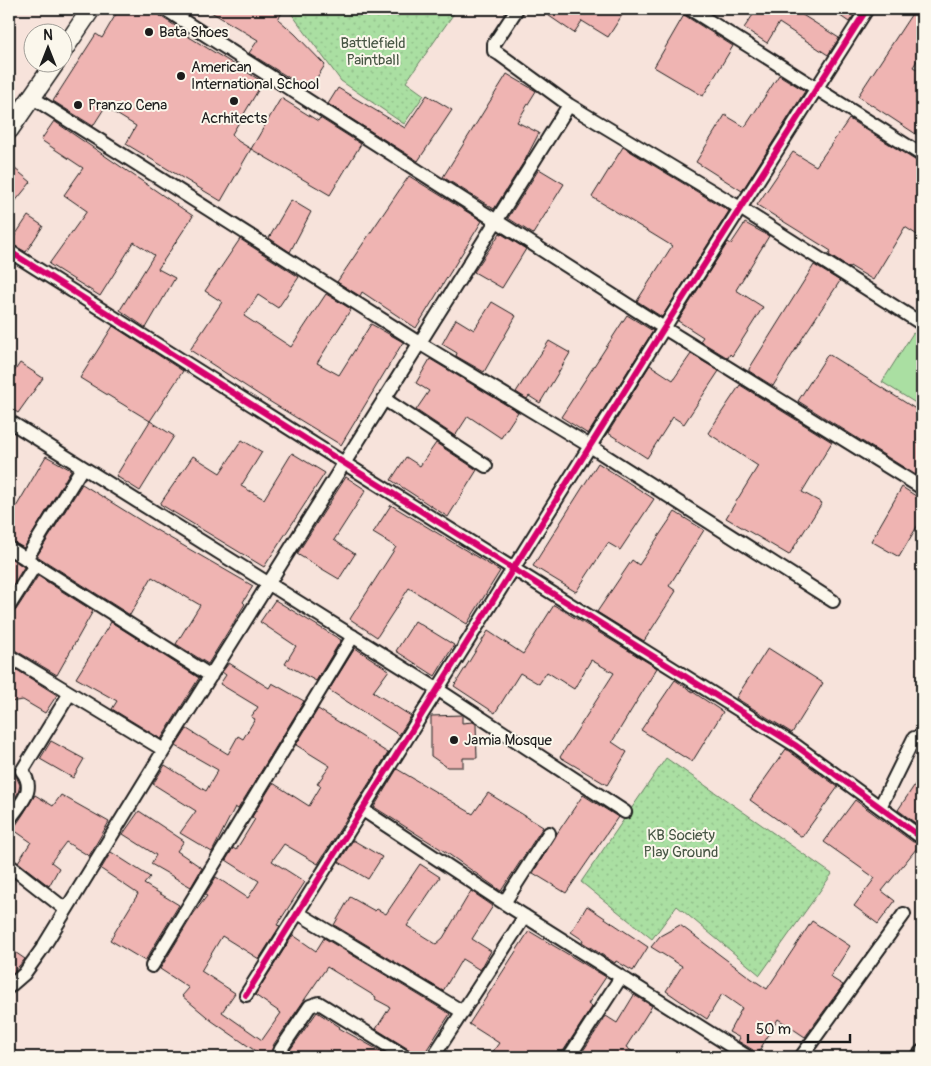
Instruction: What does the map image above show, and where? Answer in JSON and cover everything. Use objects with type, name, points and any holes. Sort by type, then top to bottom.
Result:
[{"type":"main road","points":[[72,37],[91,9]]},
{"type":"main road","points":[[9,130],[50,72]]},
{"type":"street","points":[[165,9],[664,328],[922,488]]},
{"type":"street","points":[[518,9],[494,44],[494,51],[569,105],[740,208],[922,324]]},
{"type":"street","points":[[690,9],[922,154]]},
{"type":"street","points":[[246,995],[664,328],[818,89],[867,9]]},
{"type":"street","points":[[33,98],[419,342],[590,446],[833,601]]},
{"type":"street","points":[[9,987],[24,974],[42,949],[65,908],[569,105]]},
{"type":"street","points":[[9,251],[795,745],[918,835]]},
{"type":"street","points":[[384,399],[486,466]]},
{"type":"street","points":[[9,422],[437,689],[625,812]]},
{"type":"street","points":[[9,606],[30,562],[82,468]]},
{"type":"street","points":[[9,548],[211,676]]},
{"type":"street","points":[[152,966],[353,636]]},
{"type":"street","points":[[9,656],[164,750]]},
{"type":"street","points":[[9,820],[29,786],[27,778],[22,771],[70,693]]},
{"type":"street","points":[[880,807],[914,738]]},
{"type":"street","points":[[363,810],[504,903],[748,1057]]},
{"type":"street","points":[[504,903],[549,833]]},
{"type":"street","points":[[9,865],[65,908]]},
{"type":"street","points":[[298,913],[463,1012]]},
{"type":"street","points":[[801,1057],[904,914]]},
{"type":"street","points":[[433,1057],[525,916]]},
{"type":"street","points":[[569,1057],[622,977]]},
{"type":"street","points":[[280,1057],[281,1049],[304,1014],[310,1006],[320,1003],[406,1057]]},
{"type":"street","points":[[919,1057],[922,1053]]},
{"type":"green space","name":"Battlefield Paintball","points":[[288,9],[457,9],[406,82],[424,95],[404,124],[341,81]]},
{"type":"green space","points":[[913,333],[922,338],[922,407],[882,382]]},
{"type":"green space","name":"KB Society Play Ground","points":[[666,758],[832,874],[760,975],[677,906],[652,939],[581,882]]},
{"type":"building","points":[[119,9],[157,9],[160,16],[177,27],[176,29],[263,82],[232,134],[238,141],[251,149],[221,201],[126,144],[136,126],[105,107],[93,126],[53,101],[96,34],[102,38]]},
{"type":"building","points":[[206,9],[285,9],[278,19],[325,65],[309,90],[249,53],[258,40]]},
{"type":"building","points":[[539,9],[577,9],[586,15],[590,9],[626,9],[608,37],[582,21],[574,33]]},
{"type":"building","points":[[757,9],[793,9],[839,38],[828,55],[779,23],[767,43],[744,28]]},
{"type":"building","points":[[830,9],[858,9],[849,22]]},
{"type":"building","points":[[915,9],[922,9],[922,53],[913,67],[922,72],[922,138],[858,96]]},
{"type":"building","points":[[684,15],[733,46],[703,96],[654,67]]},
{"type":"building","points":[[507,74],[536,91],[517,122],[539,133],[525,160],[494,209],[443,177]]},
{"type":"building","points":[[779,75],[805,91],[742,191],[696,162],[725,115],[745,127]]},
{"type":"building","points":[[338,88],[405,128],[427,95],[452,110],[418,161],[328,104]]},
{"type":"building","points":[[281,98],[318,121],[320,118],[361,144],[330,195],[251,149]]},
{"type":"building","points":[[849,119],[922,163],[922,238],[905,227],[873,280],[850,266],[849,268],[829,255],[831,251],[757,205],[793,152],[816,166]]},
{"type":"building","points":[[54,121],[193,216],[158,269],[175,278],[146,328],[120,310],[154,255],[134,242],[100,296],[49,264],[87,211],[64,195],[83,168],[41,140]]},
{"type":"building","points":[[623,147],[729,211],[662,317],[637,301],[672,246],[592,197]]},
{"type":"building","points":[[9,164],[31,182],[9,209]]},
{"type":"building","points":[[539,169],[564,184],[533,234],[508,218]]},
{"type":"building","points":[[409,176],[482,221],[416,328],[362,292],[360,296],[337,282]]},
{"type":"building","points":[[291,200],[311,212],[290,252],[269,238]]},
{"type":"building","points":[[28,216],[43,226],[26,252],[10,243]]},
{"type":"building","points":[[745,223],[769,236],[736,290],[763,307],[732,356],[730,354],[728,358],[700,341],[703,337],[678,321],[728,242],[731,244]]},
{"type":"building","points":[[500,233],[526,249],[502,288],[474,272]]},
{"type":"building","points":[[240,239],[299,277],[278,308],[258,295],[244,316],[291,347],[326,294],[351,309],[317,363],[339,375],[371,324],[403,342],[341,445],[190,350],[222,302],[205,291]]},
{"type":"building","points":[[814,265],[840,281],[773,386],[749,371],[749,369]]},
{"type":"building","points":[[492,302],[516,316],[484,372],[456,356],[457,353],[442,344],[456,319],[474,330]]},
{"type":"building","points":[[627,315],[653,331],[588,434],[561,417]]},
{"type":"building","points":[[113,326],[183,371],[150,421],[80,378]]},
{"type":"building","points":[[549,341],[570,353],[540,403],[529,396],[527,399],[516,392]]},
{"type":"building","points":[[691,354],[719,371],[684,424],[673,417],[647,458],[608,433],[650,365],[673,380]]},
{"type":"building","points":[[828,354],[922,413],[922,465],[916,475],[798,401]]},
{"type":"building","points":[[430,359],[518,412],[501,438],[468,416],[455,436],[416,410],[429,391],[416,383]]},
{"type":"building","points":[[20,363],[43,378],[18,413],[9,407],[9,379]]},
{"type":"building","points":[[740,385],[832,442],[802,492],[822,503],[789,555],[726,518],[758,466],[708,433]]},
{"type":"building","points":[[150,421],[174,436],[140,491],[116,476]]},
{"type":"building","points":[[242,440],[262,452],[241,486],[264,499],[292,453],[325,473],[264,567],[160,504],[193,456],[220,473]]},
{"type":"building","points":[[436,443],[477,470],[448,517],[391,480],[406,457],[420,466]]},
{"type":"building","points":[[46,456],[71,470],[24,548],[9,540],[9,519]]},
{"type":"building","points":[[598,463],[654,499],[620,550],[608,543],[576,592],[533,566]]},
{"type":"building","points":[[346,477],[366,490],[334,540],[355,554],[339,579],[297,554]]},
{"type":"building","points":[[82,484],[151,527],[253,586],[243,602],[245,604],[208,664],[176,644],[200,605],[152,577],[130,615],[37,556]]},
{"type":"building","points":[[902,487],[922,500],[922,518],[899,557],[871,541]]},
{"type":"building","points":[[391,505],[500,571],[467,624],[409,588],[377,637],[350,619],[396,547],[373,533]]},
{"type":"building","points":[[675,512],[704,530],[669,586],[676,591],[644,641],[597,612],[632,560],[639,565]]},
{"type":"building","points":[[9,557],[24,567],[9,591]]},
{"type":"building","points":[[38,576],[93,611],[57,675],[9,648],[9,614],[16,610]]},
{"type":"building","points":[[275,600],[341,640],[316,681],[285,664],[296,646],[260,622]]},
{"type":"building","points":[[554,605],[657,668],[612,742],[627,752],[607,785],[560,757],[614,673],[591,660],[574,689],[547,672],[539,684],[520,673],[495,713],[454,686],[488,631],[523,654]]},
{"type":"building","points":[[415,621],[454,645],[435,676],[396,651]]},
{"type":"building","points":[[111,622],[199,678],[161,739],[112,709],[117,701],[76,678]]},
{"type":"building","points":[[355,648],[389,670],[373,692],[411,716],[399,735],[329,690]]},
{"type":"building","points":[[768,648],[823,683],[792,733],[736,698]]},
{"type":"building","points":[[229,663],[269,688],[272,683],[304,701],[238,809],[235,807],[212,852],[180,833],[196,811],[153,784],[165,765],[206,791],[218,770],[176,746],[187,729],[228,754],[238,736],[243,739],[255,719],[251,717],[258,707],[220,684],[226,675],[222,672]]},
{"type":"building","points":[[9,665],[57,695],[45,713],[23,700],[9,702]]},
{"type":"building","points":[[675,680],[723,712],[692,762],[641,730]]},
{"type":"building","points":[[318,709],[388,753],[318,864],[284,844],[272,861],[305,882],[277,925],[280,926],[259,959],[222,936],[201,971],[235,993],[222,1012],[262,1040],[281,1013],[255,995],[293,935],[316,951],[324,938],[450,1014],[422,1057],[414,1057],[410,1050],[376,1029],[390,1007],[327,967],[274,1044],[271,1051],[272,1057],[264,1057],[212,1021],[182,996],[189,988],[160,969],[194,913],[207,896],[205,895],[216,877],[248,898],[259,881],[226,860],[233,848],[236,850],[255,819],[252,817],[273,783],[309,806],[321,786],[317,784],[330,766],[296,745]]},
{"type":"building","name":"Jamia Mosque","points":[[462,715],[462,723],[473,722],[476,724],[477,758],[463,758],[463,767],[447,767],[431,756],[431,716]]},
{"type":"building","points":[[51,741],[84,759],[73,778],[40,759]]},
{"type":"building","points":[[786,749],[838,787],[802,837],[750,800]]},
{"type":"building","points":[[397,769],[473,814],[488,793],[543,827],[501,891],[447,853],[374,807]]},
{"type":"building","points":[[9,770],[15,774],[20,785],[18,793],[9,806]]},
{"type":"building","points":[[922,774],[922,828],[898,810]]},
{"type":"building","points":[[35,795],[53,806],[61,795],[109,822],[89,856],[66,842],[51,862],[59,868],[49,886],[18,862],[31,842],[11,828],[16,825]]},
{"type":"building","points":[[583,795],[618,817],[566,893],[533,873]]},
{"type":"building","points":[[855,800],[913,842],[921,843],[882,891],[895,901],[878,924],[854,906],[875,878],[824,842]]},
{"type":"building","points":[[139,811],[184,841],[177,851],[202,868],[191,887],[151,864],[156,855],[123,834]]},
{"type":"building","points":[[353,840],[382,857],[368,879],[339,862]]},
{"type":"building","points":[[111,852],[150,877],[144,884],[179,905],[145,961],[110,940],[138,894],[101,869]]},
{"type":"building","points":[[420,864],[440,877],[407,926],[436,944],[443,938],[471,891],[493,906],[472,939],[491,951],[482,967],[480,970],[462,959],[443,991],[334,925],[350,897],[375,911],[377,909],[386,914]]},
{"type":"building","points":[[587,906],[648,947],[633,971],[616,961],[615,963],[582,942],[583,940],[571,932]]},
{"type":"building","points":[[812,921],[850,946],[830,977],[843,985],[805,1037],[778,1019],[756,1056],[753,1050],[738,1041],[740,1038],[729,1032],[742,1008],[722,994],[707,1019],[689,1007],[666,991],[682,966],[651,947],[660,936],[680,925],[767,989]]},
{"type":"building","points":[[529,931],[606,977],[588,1004],[592,1007],[561,1057],[489,1057],[499,1043],[469,1024]]},
{"type":"building","points":[[9,948],[25,959],[13,973],[9,970]]},
{"type":"building","points":[[634,995],[652,1006],[626,1047],[640,1057],[579,1057],[606,1016],[617,1023]]},
{"type":"building","points":[[317,1012],[339,1028],[391,1057],[288,1057],[288,1053]]},
{"type":"cycle path","points":[[246,995],[664,328],[867,9]]},
{"type":"cycle path","points":[[9,251],[795,745],[918,835]]},
{"type":"place","name":"Bata Shoes","points":[[149,32]]},
{"type":"place","name":"American International School","points":[[181,76]]},
{"type":"place","name":"Acrhitects","points":[[234,101]]},
{"type":"place","name":"Pranzo Cena","points":[[78,105]]},
{"type":"place","name":"Jamia Mosque","points":[[454,740]]}]
